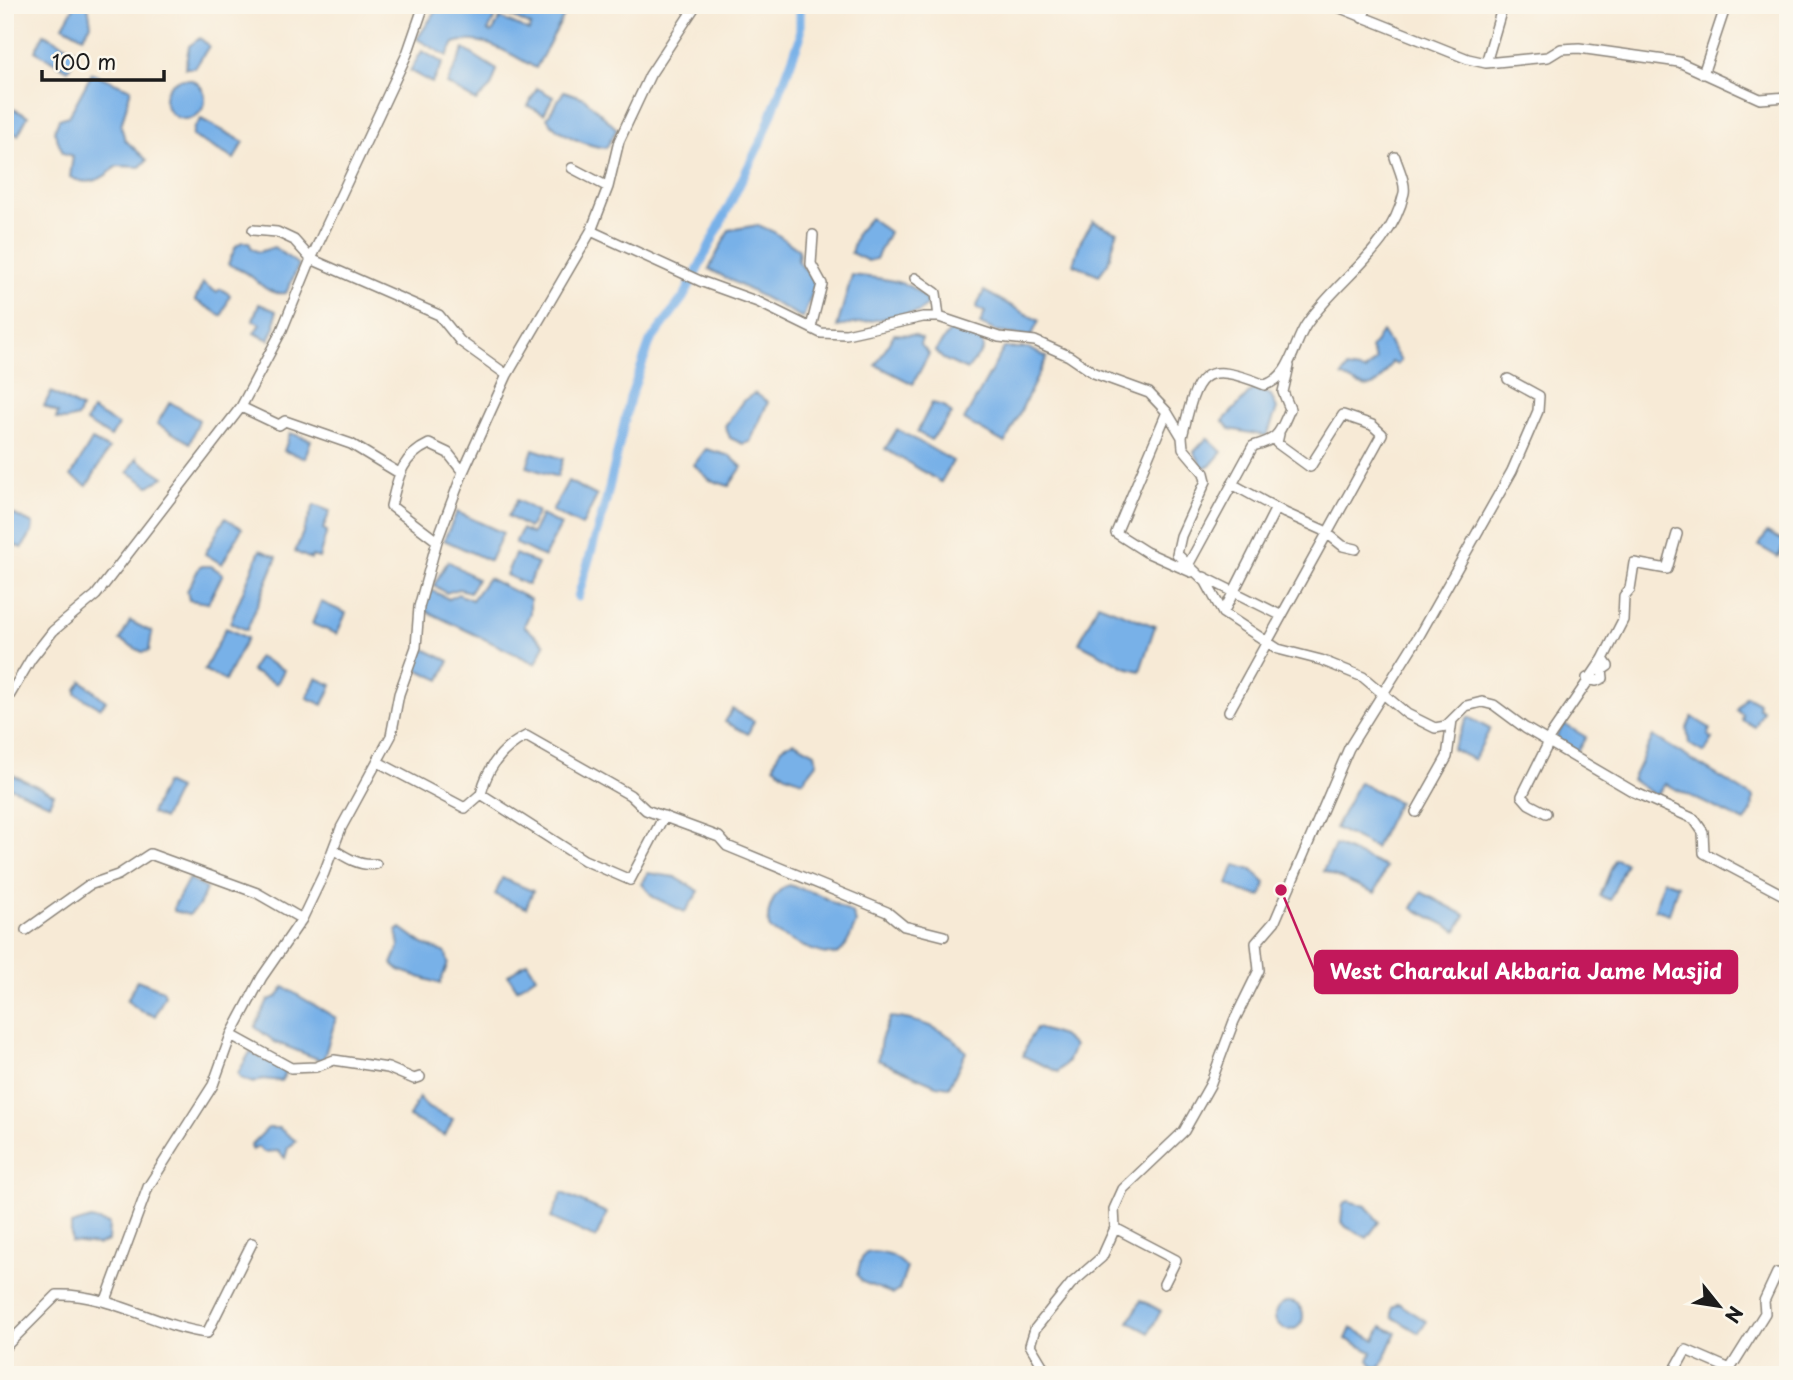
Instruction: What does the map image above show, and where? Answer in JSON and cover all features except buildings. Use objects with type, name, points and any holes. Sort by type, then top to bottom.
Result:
[{"type":"street","points":[[5,703],[31,659],[53,631],[96,595],[241,407],[282,330],[311,259],[401,65],[424,5]]},
{"type":"street","points":[[106,1300],[148,1187],[213,1085],[231,1035],[262,977],[302,919],[341,828],[391,736],[398,694],[416,648],[419,607],[437,541],[463,472],[507,375],[591,231],[608,187],[619,141],[650,75],[696,5]]},
{"type":"street","points":[[1333,5],[1459,58],[1486,63],[1548,57],[1561,49],[1579,48],[1679,62],[1760,99],[1788,97]]},
{"type":"street","points":[[1362,18],[1368,5]]},
{"type":"street","points":[[1486,63],[1503,5]]},
{"type":"street","points":[[1703,74],[1726,5]]},
{"type":"street","points":[[1229,711],[1382,434],[1372,425],[1343,415],[1310,467],[1277,443],[1290,409],[1283,391],[1292,358],[1306,326],[1352,271],[1385,239],[1405,191],[1395,157]]},
{"type":"street","points":[[572,168],[608,187]]},
{"type":"street","points":[[253,230],[277,232],[294,240],[311,259],[439,315],[460,341],[507,375]]},
{"type":"street","points":[[591,231],[700,281],[758,302],[821,333],[846,334],[922,317],[939,317],[999,337],[1035,341],[1069,356],[1094,373],[1149,393],[1167,412],[1182,437],[1184,448],[1204,473],[1206,481],[1181,536],[1177,554],[1187,567],[1206,582],[1223,613],[1278,649],[1321,660],[1363,677],[1381,695],[1407,714],[1435,728],[1452,720],[1466,706],[1482,702],[1506,712],[1547,741],[1634,792],[1694,819],[1703,832],[1704,853],[1787,897]]},
{"type":"street","points":[[811,327],[822,284],[811,264],[813,235]]},
{"type":"street","points":[[915,278],[936,293],[939,317]]},
{"type":"street","points":[[1182,437],[1195,387],[1209,373],[1223,371],[1265,385],[1278,378],[1292,358]]},
{"type":"street","points":[[1048,1375],[1030,1345],[1035,1329],[1071,1284],[1102,1257],[1115,1228],[1114,1209],[1123,1189],[1184,1131],[1210,1085],[1234,1021],[1259,970],[1256,943],[1275,921],[1349,748],[1488,516],[1538,411],[1539,396],[1508,379]]},
{"type":"street","points":[[241,407],[279,425],[285,421],[351,444],[399,473]]},
{"type":"street","points":[[1167,412],[1116,533],[1146,552],[1234,590],[1280,615]]},
{"type":"street","points":[[1187,567],[1253,446],[1272,441],[1279,434]]},
{"type":"street","points":[[437,541],[391,506],[399,473],[412,452],[429,444],[448,453],[463,472]]},
{"type":"street","points":[[1232,484],[1327,533],[1343,546],[1356,550]]},
{"type":"street","points":[[1223,613],[1276,508]]},
{"type":"street","points":[[1546,813],[1529,804],[1522,796],[1547,741],[1587,678],[1603,659],[1623,620],[1624,597],[1630,589],[1634,563],[1667,569],[1677,534]]},
{"type":"street","points":[[1416,812],[1447,757],[1452,720]]},
{"type":"street","points":[[378,762],[465,808],[481,794],[486,774],[510,744],[526,736],[629,795],[646,810],[719,837],[727,846],[887,912],[904,926],[944,936]]},
{"type":"street","points":[[481,794],[583,860],[630,880],[664,816]]},
{"type":"street","points":[[333,849],[350,859],[371,866],[376,864]]},
{"type":"street","points":[[26,930],[89,885],[118,875],[150,855],[257,893],[302,919]]},
{"type":"street","points":[[231,1035],[291,1068],[316,1067],[334,1060],[388,1068],[414,1079],[420,1077]]},
{"type":"street","points":[[1115,1228],[1176,1260],[1164,1284]]},
{"type":"street","points":[[5,1347],[57,1295],[83,1294],[174,1325],[207,1333],[252,1244]]},
{"type":"street","points":[[1672,1375],[1686,1349],[1730,1369],[1765,1313],[1764,1301],[1777,1273]]},
{"type":"water","points":[[75,5],[88,5],[91,24],[83,37],[63,26]]},
{"type":"water","points":[[440,5],[501,5],[488,31],[492,33],[500,18],[529,31],[531,26],[508,15],[513,5],[570,5],[536,68],[507,52],[475,41],[454,43],[447,56],[417,39]]},
{"type":"water","points":[[44,34],[78,52],[68,70],[35,51]]},
{"type":"water","points":[[200,38],[209,46],[195,68],[185,68],[189,46]]},
{"type":"water","points":[[464,49],[497,70],[491,87],[476,101],[447,84]]},
{"type":"water","points":[[422,51],[443,63],[432,83],[410,71]]},
{"type":"water","points":[[92,73],[131,89],[121,126],[125,140],[147,160],[140,167],[117,166],[101,178],[89,182],[70,177],[73,156],[63,153],[54,131],[59,119],[69,116]]},
{"type":"water","points":[[185,79],[199,85],[205,99],[199,113],[185,119],[171,113],[165,99],[171,85]]},
{"type":"water","points":[[537,88],[553,97],[544,114],[528,106]]},
{"type":"water","points":[[564,91],[584,98],[617,129],[606,148],[573,138],[551,124],[547,118]]},
{"type":"water","points":[[5,105],[28,116],[18,135],[5,129]]},
{"type":"water","points":[[201,119],[244,142],[234,159],[192,136]]},
{"type":"water","points":[[870,218],[889,232],[876,259],[868,261],[851,253],[857,233]]},
{"type":"water","points":[[1093,221],[1117,232],[1108,263],[1099,275],[1073,264],[1080,242]]},
{"type":"water","points":[[758,225],[774,232],[799,250],[798,261],[816,283],[803,318],[709,269],[729,230]]},
{"type":"water","points":[[249,242],[252,249],[259,252],[274,247],[299,265],[286,293],[268,290],[228,264],[236,246]]},
{"type":"water","points":[[852,275],[905,284],[922,295],[928,304],[919,312],[837,327]]},
{"type":"water","points":[[203,283],[216,292],[221,289],[230,295],[222,316],[195,300]]},
{"type":"water","points":[[984,291],[1039,321],[1031,337],[998,332],[980,324],[985,312],[976,308]]},
{"type":"water","points":[[259,304],[276,311],[275,327],[269,340],[254,333],[260,324],[253,320]]},
{"type":"water","points":[[953,327],[982,341],[983,350],[967,370],[943,359],[935,351]]},
{"type":"water","points":[[1382,332],[1401,361],[1397,365],[1392,362],[1381,379],[1371,386],[1359,385],[1342,376],[1347,368],[1365,371],[1376,360],[1371,349]]},
{"type":"water","points":[[894,334],[914,335],[922,339],[920,344],[929,354],[913,384],[876,365]]},
{"type":"water","points":[[1004,348],[1028,348],[1047,357],[1005,443],[964,420]]},
{"type":"water","points":[[1254,388],[1271,395],[1277,408],[1267,436],[1230,429],[1223,421]]},
{"type":"water","points":[[51,392],[81,408],[78,417],[56,419],[58,413],[44,406]]},
{"type":"water","points":[[755,393],[768,402],[750,442],[743,444],[730,438],[725,426],[743,401]]},
{"type":"water","points":[[170,402],[199,420],[190,443],[157,424]]},
{"type":"water","points":[[932,403],[944,406],[952,414],[931,440],[917,432]]},
{"type":"water","points":[[92,410],[118,425],[111,437],[86,422]]},
{"type":"water","points":[[897,429],[953,461],[941,482],[885,449]]},
{"type":"water","points":[[290,433],[311,440],[305,458],[284,451]]},
{"type":"water","points":[[1207,438],[1222,452],[1210,466],[1203,467],[1194,452]]},
{"type":"water","points":[[92,440],[109,449],[87,486],[71,476]]},
{"type":"water","points":[[533,449],[563,459],[557,477],[527,467]]},
{"type":"water","points":[[706,449],[730,456],[742,467],[729,486],[710,480],[694,465]]},
{"type":"water","points":[[137,458],[164,477],[149,486],[128,472]]},
{"type":"water","points":[[568,481],[597,496],[582,526],[552,511]]},
{"type":"water","points":[[517,500],[538,512],[529,528],[508,516]]},
{"type":"water","points":[[314,505],[330,511],[323,529],[327,531],[319,558],[312,556],[311,559],[295,552]]},
{"type":"water","points":[[5,510],[33,524],[32,532],[22,548],[5,542]]},
{"type":"water","points":[[457,512],[503,533],[490,561],[444,540]]},
{"type":"water","points":[[541,515],[561,525],[544,557],[515,543],[522,529],[532,534]]},
{"type":"water","points":[[225,518],[242,528],[222,564],[205,554]]},
{"type":"water","points":[[1767,532],[1786,542],[1778,557],[1759,546]]},
{"type":"water","points":[[260,550],[277,557],[247,630],[230,623]]},
{"type":"water","points":[[515,554],[538,564],[528,585],[506,575]]},
{"type":"water","points":[[448,561],[477,579],[470,592],[459,589],[446,593],[434,585]]},
{"type":"water","points":[[200,566],[211,566],[223,574],[208,603],[189,600],[187,591]]},
{"type":"water","points":[[488,578],[530,599],[530,613],[524,626],[545,644],[536,664],[422,609],[431,590],[449,599],[458,594],[472,600]]},
{"type":"water","points":[[321,602],[346,613],[337,634],[312,624]]},
{"type":"water","points":[[1098,604],[1155,626],[1140,671],[1125,667],[1079,643]]},
{"type":"water","points":[[130,621],[152,632],[149,651],[142,652],[120,640]]},
{"type":"water","points":[[226,628],[247,638],[225,681],[204,670]]},
{"type":"water","points":[[422,648],[449,661],[440,680],[412,667]]},
{"type":"water","points":[[258,657],[284,670],[277,684],[251,671]]},
{"type":"water","points":[[316,678],[332,685],[323,705],[307,698]]},
{"type":"water","points":[[82,681],[106,701],[100,708],[76,694]]},
{"type":"water","points":[[1746,696],[1759,703],[1758,707],[1763,711],[1755,727],[1742,720],[1743,715],[1737,710]]},
{"type":"water","points":[[732,709],[754,721],[748,734],[725,722]]},
{"type":"water","points":[[1468,717],[1490,729],[1474,760],[1452,749]]},
{"type":"water","points":[[1692,717],[1710,728],[1708,735],[1713,739],[1704,753],[1689,744],[1687,728]]},
{"type":"water","points":[[1564,724],[1586,737],[1577,752],[1555,739]]},
{"type":"water","points":[[1653,736],[1753,797],[1752,811],[1745,822],[1665,784],[1656,796],[1632,780]]},
{"type":"water","points":[[794,742],[815,753],[817,763],[803,781],[786,775],[774,766],[780,750]]},
{"type":"water","points":[[8,773],[54,794],[49,804],[5,785]]},
{"type":"water","points":[[1359,782],[1398,802],[1375,848],[1335,828]]},
{"type":"water","points":[[165,783],[178,789],[163,819],[151,813]]},
{"type":"water","points":[[1335,845],[1386,867],[1375,893],[1323,871]]},
{"type":"water","points":[[1615,859],[1626,863],[1610,900],[1600,896]]},
{"type":"water","points":[[1235,865],[1252,870],[1266,883],[1261,896],[1242,892],[1228,884]]},
{"type":"water","points":[[648,873],[675,877],[699,891],[685,912],[653,897],[642,884]]},
{"type":"water","points":[[189,878],[206,889],[199,906],[189,915],[174,911],[174,906]]},
{"type":"water","points":[[502,878],[533,891],[526,908],[495,895]]},
{"type":"water","points":[[1663,880],[1678,885],[1669,914],[1655,909]]},
{"type":"water","points":[[789,885],[818,894],[853,914],[856,923],[848,943],[840,952],[826,954],[816,951],[770,929],[768,917],[772,903],[779,892]]},
{"type":"water","points":[[1421,892],[1465,915],[1457,931],[1412,908]]},
{"type":"water","points":[[401,928],[423,944],[446,953],[448,963],[440,984],[399,970],[392,964],[399,947],[397,931]]},
{"type":"water","points":[[527,962],[536,976],[517,989],[508,975]]},
{"type":"water","points":[[137,980],[163,990],[165,995],[155,1016],[141,1011],[127,1001]]},
{"type":"water","points":[[284,987],[336,1018],[323,1061],[275,1042],[255,1027],[268,1000],[277,997]]},
{"type":"water","points":[[890,1017],[932,1027],[951,1038],[966,1052],[949,1087],[936,1085],[878,1060],[881,1039]]},
{"type":"water","points":[[1037,1028],[1062,1036],[1074,1046],[1068,1061],[1058,1072],[1023,1056],[1029,1039]]},
{"type":"water","points":[[250,1052],[287,1071],[281,1081],[262,1079],[253,1083],[240,1078],[238,1073]]},
{"type":"water","points":[[419,1097],[428,1108],[453,1119],[445,1136],[409,1117]]},
{"type":"water","points":[[268,1128],[279,1128],[296,1141],[288,1148],[285,1158],[278,1151],[264,1152],[258,1147],[252,1150],[251,1145]]},
{"type":"water","points":[[562,1193],[607,1213],[596,1238],[551,1218]]},
{"type":"water","points":[[1348,1201],[1366,1206],[1379,1222],[1367,1238],[1346,1227],[1341,1221],[1343,1205]]},
{"type":"water","points":[[91,1219],[109,1224],[108,1241],[98,1245],[71,1242],[71,1225]]},
{"type":"water","points":[[867,1252],[889,1255],[907,1268],[899,1290],[893,1294],[862,1282],[857,1275],[861,1260]]},
{"type":"water","points":[[1141,1300],[1161,1311],[1149,1333],[1129,1322]]},
{"type":"water","points":[[1289,1302],[1299,1306],[1303,1316],[1299,1326],[1289,1330],[1279,1326],[1275,1316],[1279,1306]]},
{"type":"water","points":[[1398,1303],[1426,1321],[1419,1333],[1392,1317],[1392,1308]]},
{"type":"water","points":[[1382,1326],[1396,1333],[1381,1367],[1374,1367],[1369,1360],[1372,1352],[1346,1339],[1351,1328],[1375,1340]]},
{"type":"waterway","points":[[578,597],[606,501],[630,398],[650,342],[685,295],[763,137],[800,38],[800,5]]},
{"type":"place","name":"West Charakul Akbaria Jame Masjid","points":[[1281,890]]}]
